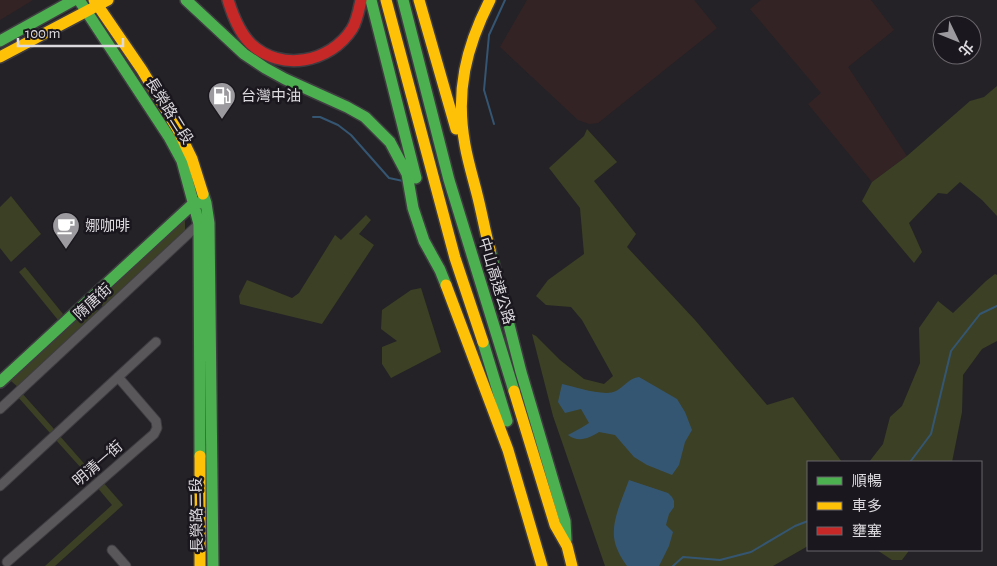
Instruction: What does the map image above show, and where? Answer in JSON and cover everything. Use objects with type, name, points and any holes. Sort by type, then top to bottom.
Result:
[{"type":"main road","points":[[0,41],[74,0]]},
{"type":"main road","name":"長榮路二段","points":[[79,0],[169,137],[182,161],[194,203],[203,220]]},
{"type":"main road","points":[[186,0],[244,54],[285,79],[347,107],[365,118],[390,142],[407,174],[413,208],[424,241],[440,270],[508,450],[542,566]]},
{"type":"main road","points":[[228,0],[232,14],[250,42],[264,53],[278,58],[291,61],[305,61],[319,57],[343,41],[358,17],[361,0]]},
{"type":"main road","points":[[371,0],[440,270]]},
{"type":"main road","name":"中山高速公路","points":[[386,0],[455,258],[528,484],[551,566]]},
{"type":"main road","name":"中山高速公路","points":[[403,0],[449,180],[555,525],[566,546],[572,566]]},
{"type":"main road","points":[[419,0],[477,210],[483,222]]},
{"type":"main road","points":[[490,0],[475,30],[463,70],[461,91],[465,142],[521,372],[565,521],[566,546]]},
{"type":"main road","points":[[0,56],[100,2]]},
{"type":"main road","name":"長榮路二段","points":[[100,2],[178,130],[192,159],[206,203],[203,220],[205,404],[200,566]]},
{"type":"main road","points":[[194,203],[206,203]]},
{"type":"main road","name":"隋唐街","points":[[0,382],[194,203]]},
{"type":"main road","name":"長榮路二段","points":[[205,404],[212,566]]},
{"type":"street","name":"隋唐街","points":[[0,409],[203,220]]},
{"type":"street","points":[[0,486],[156,342]]},
{"type":"street","name":"明清一街","points":[[8,562],[154,434],[157,428],[156,421],[118,377]]},
{"type":"street","points":[[112,550],[126,566]]},
{"type":"shaded area","points":[[0,0],[33,0],[0,20]]},
{"type":"shaded area","points":[[527,0],[694,0],[717,28],[598,123],[589,124],[578,120],[500,47]]},
{"type":"shaded area","points":[[761,0],[871,0],[894,30],[848,67],[907,156],[872,182],[808,104],[821,93],[750,9]]},
{"type":"green space","points":[[997,86],[997,216],[982,200],[960,182],[947,194],[938,193],[909,223],[922,252],[914,263],[862,201],[872,182],[907,156],[970,101],[984,97]]},
{"type":"green space","points":[[587,129],[617,162],[594,181],[636,234],[627,247],[695,320],[767,405],[793,397],[841,461],[807,461],[807,547],[773,566],[605,566],[553,416],[532,334],[584,379],[604,384],[613,376],[582,320],[571,307],[546,305],[536,296],[548,280],[584,254],[580,208],[549,168],[584,136]]},
{"type":"green space","points":[[11,196],[41,234],[11,262],[0,248],[0,207]]},
{"type":"green space","points":[[366,215],[371,220],[359,234],[374,245],[322,324],[240,304],[239,296],[247,280],[292,298],[299,293],[335,235],[341,240]]},
{"type":"green space","points":[[185,219],[185,234],[105,309],[98,301]]},
{"type":"green space","points":[[25,267],[63,314],[58,320],[19,272]]},
{"type":"green space","points":[[995,274],[997,275],[997,341],[982,349],[963,375],[962,412],[952,461],[870,461],[883,444],[890,417],[902,406],[920,363],[919,328],[938,301],[953,313]]},
{"type":"green space","points":[[421,288],[441,352],[391,378],[382,364],[382,347],[397,341],[381,329],[382,310],[411,290]]},
{"type":"green space","points":[[93,305],[100,313],[19,388],[11,381]]},
{"type":"green space","points":[[21,392],[54,429],[50,433],[17,396]]},
{"type":"green space","points":[[59,435],[95,476],[91,479],[55,439]]},
{"type":"green space","points":[[102,481],[123,505],[55,566],[45,566],[112,505],[96,486]]},
{"type":"green space","points":[[878,551],[908,551],[902,560],[892,560]]},
{"type":"water","points":[[639,377],[677,399],[685,412],[692,430],[685,442],[679,465],[672,475],[647,465],[634,457],[615,435],[599,432],[588,438],[576,439],[568,435],[589,423],[581,409],[565,413],[558,402],[562,384],[590,391],[611,393],[632,379]]},
{"type":"water","points":[[629,480],[668,493],[674,501],[674,507],[669,514],[666,525],[673,532],[669,546],[659,566],[627,566],[616,545],[614,530],[618,508]]},
{"type":"waterway","points":[[494,124],[484,90],[489,35],[505,0]]},
{"type":"waterway","points":[[313,117],[320,117],[338,125],[351,135],[389,178],[403,181]]},
{"type":"waterway","points":[[911,461],[931,434],[951,351],[980,314],[997,306]]},
{"type":"waterway","points":[[673,566],[683,557],[720,560],[751,552],[795,526],[807,521]]},
{"type":"traffic: fast","points":[[0,41],[74,0]]},
{"type":"traffic: fast","points":[[79,0],[169,137],[182,161],[199,224],[200,456]]},
{"type":"traffic: fast","points":[[186,0],[244,54],[285,79],[365,117],[390,142],[407,174],[413,208],[424,241],[446,285]]},
{"type":"traffic: fast","points":[[371,0],[416,178]]},
{"type":"traffic: fast","points":[[403,0],[449,180],[514,391]]},
{"type":"traffic: fast","points":[[203,194],[209,223],[213,566]]},
{"type":"traffic: fast","points":[[0,382],[194,203],[199,203]]},
{"type":"traffic: fast","points":[[490,250],[521,372],[565,521],[566,540]]},
{"type":"traffic: fast","points":[[483,342],[507,421]]},
{"type":"traffic: slow","points":[[94,0],[142,70],[178,130],[192,159],[203,194]]},
{"type":"traffic: slow","points":[[0,57],[108,0]]},
{"type":"traffic: slow","points":[[386,0],[455,258],[483,342]]},
{"type":"traffic: slow","points":[[419,0],[456,129]]},
{"type":"traffic: slow","points":[[490,0],[469,53],[462,88],[461,107],[466,151],[490,250]]},
{"type":"traffic: slow","points":[[446,285],[508,450],[542,566]]},
{"type":"traffic: slow","points":[[514,391],[555,525],[567,546],[572,566]]},
{"type":"traffic: slow","points":[[200,456],[200,566]]},
{"type":"traffic: jam","points":[[228,0],[237,24],[251,44],[263,53],[290,61],[318,56],[331,50],[343,41],[354,26],[361,0]]},
{"type":"place","name":"台灣中油","points":[[222,120]]},
{"type":"place","name":"娜咖啡","points":[[66,250]]}]
